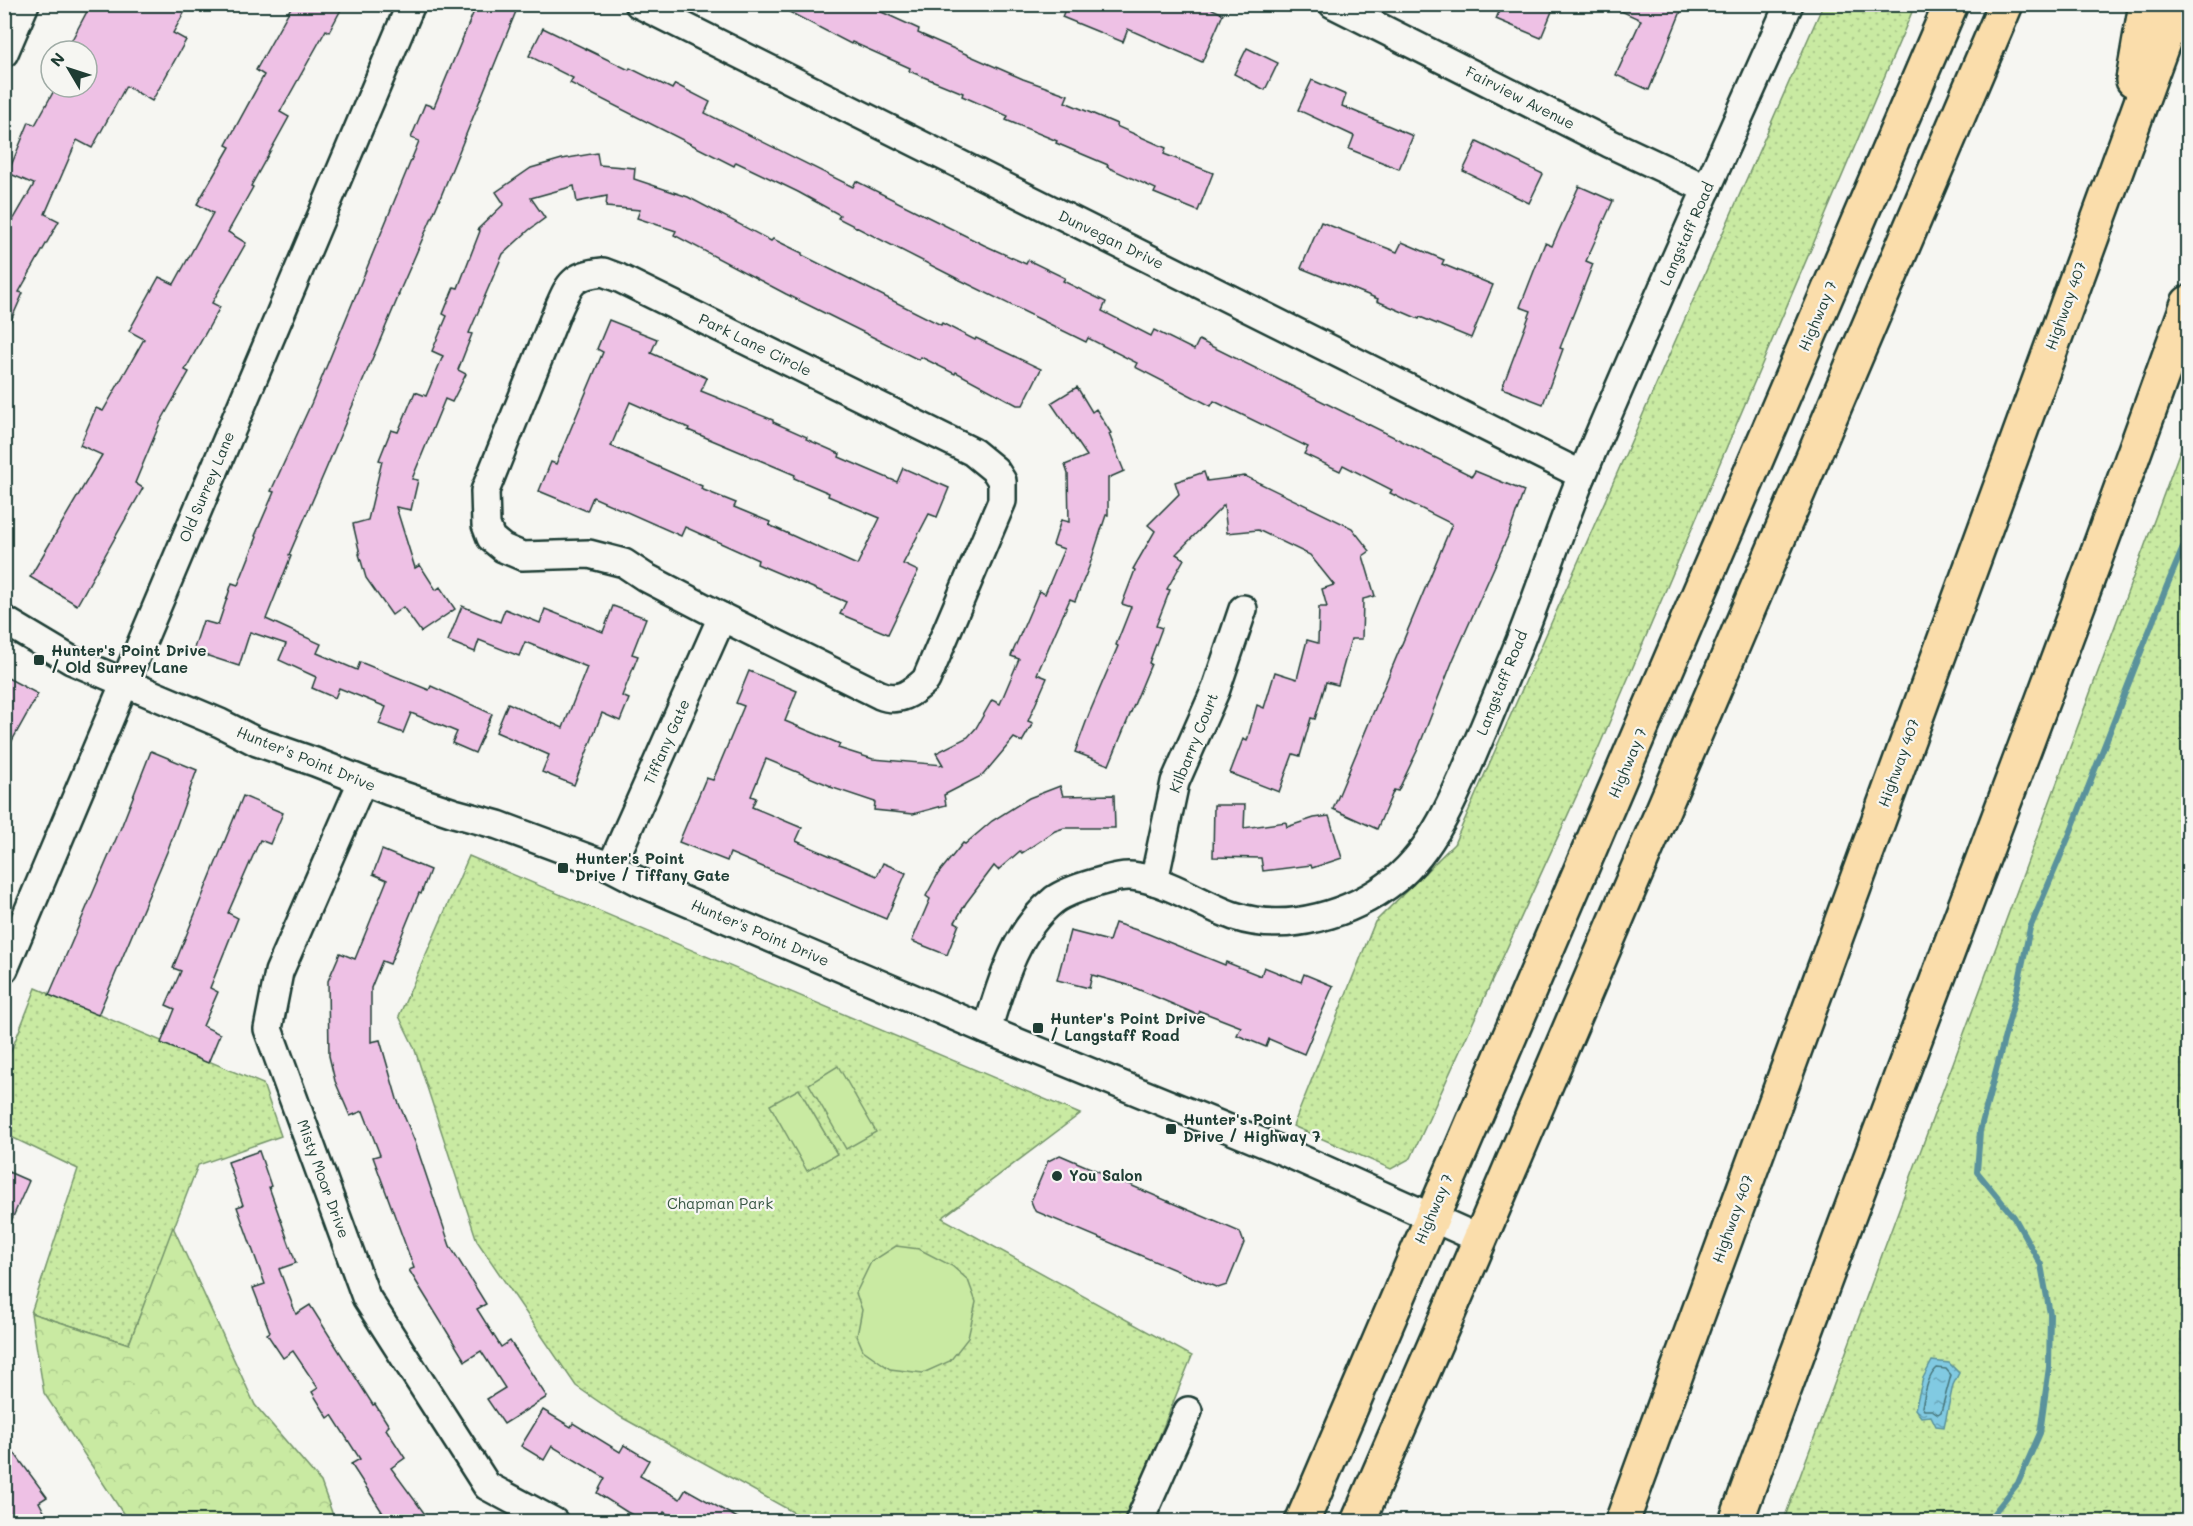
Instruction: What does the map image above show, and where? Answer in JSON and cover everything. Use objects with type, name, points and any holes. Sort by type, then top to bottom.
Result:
[{"type":"main road","name":"Highway 7","points":[[1302,1521],[1951,4]]},
{"type":"main road","points":[[1358,1521],[2006,4]]},
{"type":"main road","points":[[2118,163],[2146,4]]},
{"type":"main road","name":"Highway 407","points":[[1623,1521],[2177,4]]},
{"type":"main road","points":[[1736,1521],[1803,1335],[2111,521],[2188,303]]},
{"type":"main road","points":[[2111,521],[2188,358]]},
{"type":"street","points":[[4,53],[25,4]]},
{"type":"street","name":"Old Surrey Lane","points":[[4,969],[411,4]]},
{"type":"street","name":"Dunvegan Drive","points":[[639,4],[1582,475]]},
{"type":"street","name":"Fairview Avenue","points":[[1333,4],[1609,143],[1707,189]]},
{"type":"street","name":"Langstaff Road","points":[[987,1030],[1020,942],[1036,918],[1056,898],[1082,887],[1115,877],[1133,876],[1154,881],[1236,916],[1272,922],[1312,919],[1345,909],[1394,880],[1417,858],[1435,832],[1462,780],[1518,646],[1582,475],[1789,4]]},
{"type":"street","name":"Park Lane Circle","points":[[603,272],[619,278],[973,452],[995,470],[1002,480],[1002,501],[926,680],[909,695],[889,699],[723,617],[645,576],[624,562],[607,557],[569,554],[522,556],[503,548],[491,538],[486,525],[485,492],[562,302],[567,291],[579,277],[603,272]]},
{"type":"street","name":"Kilbarry Court","points":[[1154,881],[1175,782],[1216,689],[1243,609]]},
{"type":"street","name":"Tiffany Gate","points":[[611,867],[723,617]]},
{"type":"street","name":"Hunter's Point Drive","points":[[4,620],[70,660],[220,723],[257,742],[315,762],[362,782],[454,813],[498,825],[611,867],[640,882],[987,1030],[1283,1151],[1480,1239]]},
{"type":"street","name":"Misty Moor Drive","points":[[362,782],[279,972],[268,1029],[366,1297],[487,1486],[554,1521]]},
{"type":"street","points":[[1140,1521],[1188,1411]]},
{"type":"green space","points":[[1823,5],[1915,5],[1598,749],[1411,1158],[1391,1169],[1293,1126],[1375,922],[1454,844]]},
{"type":"green space","points":[[2188,429],[2188,1521],[1783,1522],[2185,437]]},
{"type":"green space","name":"Chapman Park","points":[[469,856],[1080,1114],[942,1218],[1192,1356],[1125,1521],[809,1521],[621,1417],[576,1386],[477,1241],[414,1047],[399,1016]]},
{"type":"green space","points":[[36,988],[263,1084],[281,1136],[198,1165],[129,1344],[31,1313],[78,1169],[5,1134],[4,1069]]},
{"type":"green space","points":[[838,1066],[876,1132],[846,1149],[809,1084]]},
{"type":"green space","points":[[799,1089],[837,1154],[807,1171],[770,1105]]},
{"type":"green space","points":[[173,1227],[255,1405],[321,1482],[335,1521],[128,1521],[44,1393],[31,1313],[129,1344]]},
{"type":"green space","points":[[896,1246],[919,1249],[952,1266],[968,1280],[976,1302],[968,1338],[950,1361],[923,1373],[890,1369],[863,1350],[857,1336],[862,1310],[856,1293],[871,1262]]},
{"type":"water","points":[[1932,1361],[1949,1363],[1959,1373],[1953,1385],[1944,1427],[1936,1426],[1931,1416],[1921,1417],[1915,1409],[1923,1378]]},
{"type":"building","points":[[91,4],[189,4],[173,33],[186,40],[152,101],[126,86],[92,148],[77,140],[45,214],[59,221],[19,292],[23,293],[4,336],[4,236],[34,184],[8,173],[29,122],[35,125],[49,99],[99,99],[99,39],[72,39]]},
{"type":"building","points":[[293,4],[344,4],[329,32],[326,30],[280,112],[289,117],[228,232],[246,243],[212,303],[220,307],[185,370],[189,372],[160,423],[135,483],[143,488],[77,605],[30,577],[102,455],[80,445],[96,408],[103,411],[144,339],[129,331],[159,277],[174,284],[213,213],[197,204],[230,147],[226,145],[264,75],[256,70]]},
{"type":"building","points":[[477,4],[519,4],[439,201],[289,555],[291,556],[266,619],[321,644],[317,653],[357,670],[360,662],[429,690],[431,686],[492,714],[475,753],[452,743],[457,732],[411,713],[403,733],[379,724],[386,707],[339,688],[335,698],[312,688],[316,677],[279,660],[286,644],[250,632],[239,666],[193,651],[203,621],[218,625],[232,583],[238,585],[257,537],[255,536],[274,492],[271,491],[311,404],[419,141],[411,138],[425,104],[434,107]]},
{"type":"building","points":[[774,4],[864,4],[919,29],[918,33],[1023,79],[1068,95],[1065,102],[1166,148],[1164,154],[1213,173],[1198,211],[1154,193],[1156,189],[1107,167],[1108,165],[1006,120],[1008,116],[962,96],[963,93],[909,71],[910,68],[852,42],[851,44]]},
{"type":"building","points":[[1067,4],[1202,4],[1223,14],[1202,62],[1128,29],[1123,42],[1062,17]]},
{"type":"building","points":[[1502,4],[1555,4],[1541,38],[1496,19]]},
{"type":"building","points":[[1606,4],[1684,4],[1649,90],[1616,75],[1641,20]]},
{"type":"building","points":[[543,28],[672,89],[675,84],[710,102],[705,113],[853,187],[856,181],[984,245],[1026,264],[1028,260],[1065,278],[1063,281],[1106,302],[1102,311],[1151,336],[1154,330],[1194,350],[1199,340],[1472,476],[1475,471],[1524,491],[1508,536],[1453,660],[1418,749],[1398,791],[1394,790],[1377,829],[1333,809],[1452,524],[1390,493],[1392,490],[1343,465],[1340,471],[1304,454],[1308,447],[1214,401],[1211,406],[1135,367],[1137,363],[1088,338],[1086,342],[960,280],[838,218],[840,215],[798,192],[736,162],[734,166],[570,83],[573,78],[529,56]]},
{"type":"building","points":[[1247,48],[1278,63],[1265,90],[1234,74]]},
{"type":"building","points":[[1312,80],[1346,95],[1342,106],[1413,136],[1399,169],[1349,149],[1354,136],[1298,110]]},
{"type":"building","points":[[1477,142],[1543,174],[1529,203],[1463,171]]},
{"type":"building","points":[[597,153],[599,165],[635,168],[634,179],[688,197],[941,325],[942,323],[1041,369],[1023,405],[1017,405],[956,372],[955,374],[921,357],[919,360],[786,294],[674,235],[676,231],[637,218],[640,210],[606,207],[607,196],[577,202],[574,186],[531,198],[545,218],[503,254],[469,333],[472,334],[458,370],[466,374],[452,402],[445,399],[412,479],[418,480],[411,510],[396,507],[415,568],[420,565],[436,590],[440,587],[455,609],[421,632],[403,607],[392,615],[366,578],[353,524],[368,520],[382,461],[379,460],[391,430],[398,432],[415,392],[426,396],[443,356],[432,351],[447,316],[443,314],[454,287],[458,288],[480,231],[478,229],[504,204],[496,192],[531,168],[562,159]]},
{"type":"building","points":[[1579,186],[1613,201],[1586,261],[1593,264],[1560,348],[1563,349],[1543,404],[1502,388],[1531,311],[1520,307],[1545,243],[1552,246]]},
{"type":"building","points":[[1321,222],[1397,252],[1402,242],[1444,260],[1442,264],[1493,285],[1471,338],[1420,317],[1419,319],[1377,301],[1378,299],[1301,268]]},
{"type":"building","points":[[609,320],[657,339],[651,353],[707,378],[701,391],[773,420],[807,437],[806,439],[840,454],[839,457],[897,482],[903,468],[949,488],[937,517],[929,514],[903,564],[918,571],[888,634],[840,614],[846,602],[757,564],[758,560],[685,527],[681,536],[593,497],[587,511],[539,491],[551,462],[556,464],[603,352],[597,349]],"holes":[[[630,402],[689,428],[688,430],[795,475],[794,478],[829,493],[828,496],[880,518],[857,565],[769,525],[770,522],[734,507],[736,503],[701,489],[702,486],[611,446]]]},
{"type":"building","points":[[1077,387],[1092,412],[1096,409],[1111,433],[1109,434],[1124,471],[1108,478],[1108,515],[1106,515],[1075,601],[1070,599],[1037,674],[1047,678],[1028,721],[1033,723],[1022,742],[1014,738],[983,775],[944,795],[946,805],[913,814],[874,810],[875,802],[830,787],[766,759],[751,796],[756,798],[752,807],[802,828],[796,841],[877,876],[883,863],[906,873],[886,919],[730,853],[727,861],[679,842],[706,778],[713,780],[744,706],[736,703],[749,671],[797,691],[785,721],[840,744],[838,748],[873,759],[943,765],[936,753],[968,737],[976,728],[992,700],[1000,704],[1019,659],[1011,656],[1039,591],[1045,594],[1064,549],[1053,545],[1061,520],[1069,522],[1068,474],[1065,465],[1087,456],[1051,403]]},
{"type":"building","points":[[1204,472],[1207,481],[1245,476],[1352,528],[1370,551],[1363,556],[1375,596],[1363,599],[1362,639],[1351,639],[1338,685],[1326,682],[1315,719],[1311,718],[1300,756],[1293,754],[1279,792],[1230,773],[1243,739],[1247,741],[1257,705],[1264,708],[1275,672],[1297,679],[1307,640],[1318,643],[1319,607],[1327,607],[1322,589],[1334,585],[1310,555],[1258,530],[1227,533],[1224,505],[1176,554],[1184,559],[1167,589],[1170,590],[1156,626],[1162,628],[1149,663],[1151,664],[1109,765],[1075,752],[1118,646],[1116,645],[1131,607],[1122,604],[1135,570],[1133,569],[1155,531],[1148,525],[1179,494],[1175,482]]},
{"type":"building","points":[[462,606],[500,622],[505,609],[540,623],[545,609],[603,632],[613,606],[646,618],[632,654],[638,656],[622,696],[629,699],[620,721],[602,713],[574,785],[542,772],[549,755],[496,732],[508,703],[563,728],[587,667],[525,642],[519,656],[479,640],[475,652],[448,641]]},
{"type":"building","points":[[4,676],[38,694],[4,755]]},
{"type":"building","points":[[151,751],[197,770],[167,852],[98,1015],[49,995]]},
{"type":"building","points":[[1060,786],[1063,796],[1114,795],[1115,828],[1064,828],[1055,831],[1022,853],[1020,851],[998,870],[994,866],[966,903],[955,922],[959,924],[947,955],[912,941],[930,899],[926,896],[938,874],[963,843],[965,844],[992,821],[1029,798]]},
{"type":"building","points":[[243,796],[283,813],[270,844],[260,840],[228,913],[238,918],[210,988],[218,992],[203,1026],[220,1034],[208,1063],[161,1043],[175,1009],[166,1005],[181,971],[173,968]]},
{"type":"building","points":[[1214,805],[1245,805],[1244,828],[1286,822],[1287,827],[1314,818],[1329,816],[1342,858],[1312,868],[1311,865],[1263,871],[1261,858],[1213,857]]},
{"type":"building","points":[[382,850],[430,870],[390,964],[382,961],[371,988],[371,1042],[380,1040],[397,1099],[415,1142],[450,1246],[486,1304],[477,1309],[501,1347],[510,1341],[547,1397],[504,1424],[487,1399],[505,1388],[481,1351],[465,1361],[409,1270],[414,1268],[373,1157],[380,1155],[363,1111],[350,1116],[335,1081],[329,1056],[328,981],[340,953],[355,959],[387,880],[373,874]]},
{"type":"building","points":[[1115,923],[1225,965],[1226,962],[1261,976],[1264,967],[1301,982],[1304,974],[1333,986],[1304,1054],[1269,1039],[1266,1047],[1237,1035],[1241,1027],[1200,1011],[1198,1015],[1128,985],[1092,975],[1089,988],[1057,980],[1070,931],[1109,941]]},
{"type":"building","points":[[259,1151],[296,1263],[279,1269],[296,1314],[310,1305],[373,1405],[375,1404],[389,1426],[386,1429],[405,1458],[391,1468],[430,1521],[388,1521],[351,1464],[360,1459],[332,1415],[328,1418],[312,1392],[318,1388],[293,1351],[283,1358],[267,1334],[270,1332],[253,1288],[265,1284],[237,1207],[243,1205],[228,1162]]},
{"type":"building","points":[[1060,1155],[1240,1232],[1244,1243],[1227,1285],[1218,1288],[1035,1211],[1031,1201],[1048,1161]]},
{"type":"building","points":[[4,1170],[29,1181],[4,1237]]},
{"type":"building","points":[[543,1410],[571,1427],[573,1423],[620,1452],[624,1445],[649,1460],[640,1476],[680,1499],[686,1489],[743,1521],[680,1521],[664,1512],[659,1521],[644,1521],[627,1512],[597,1493],[605,1478],[552,1446],[544,1460],[521,1446]]},
{"type":"building","points":[[4,1439],[47,1497],[39,1502],[49,1521],[4,1521]]},
{"type":"waterway","points":[[1982,1522],[1990,1518],[2018,1483],[2040,1433],[2049,1367],[2050,1314],[2041,1265],[2014,1217],[1977,1172],[1980,1131],[2017,990],[2030,928],[2188,536]]},
{"type":"place","name":"Hunter's Point Drive / Old Surrey Lane","points":[[39,660]]},
{"type":"place","name":"Hunter's Point Drive / Tiffany Gate","points":[[563,868]]},
{"type":"place","name":"Hunter's Point Drive / Langstaff Road","points":[[1038,1028]]},
{"type":"place","name":"Hunter's Point Drive / Highway 7","points":[[1171,1129]]},
{"type":"place","name":"You Salon","points":[[1057,1176]]}]
